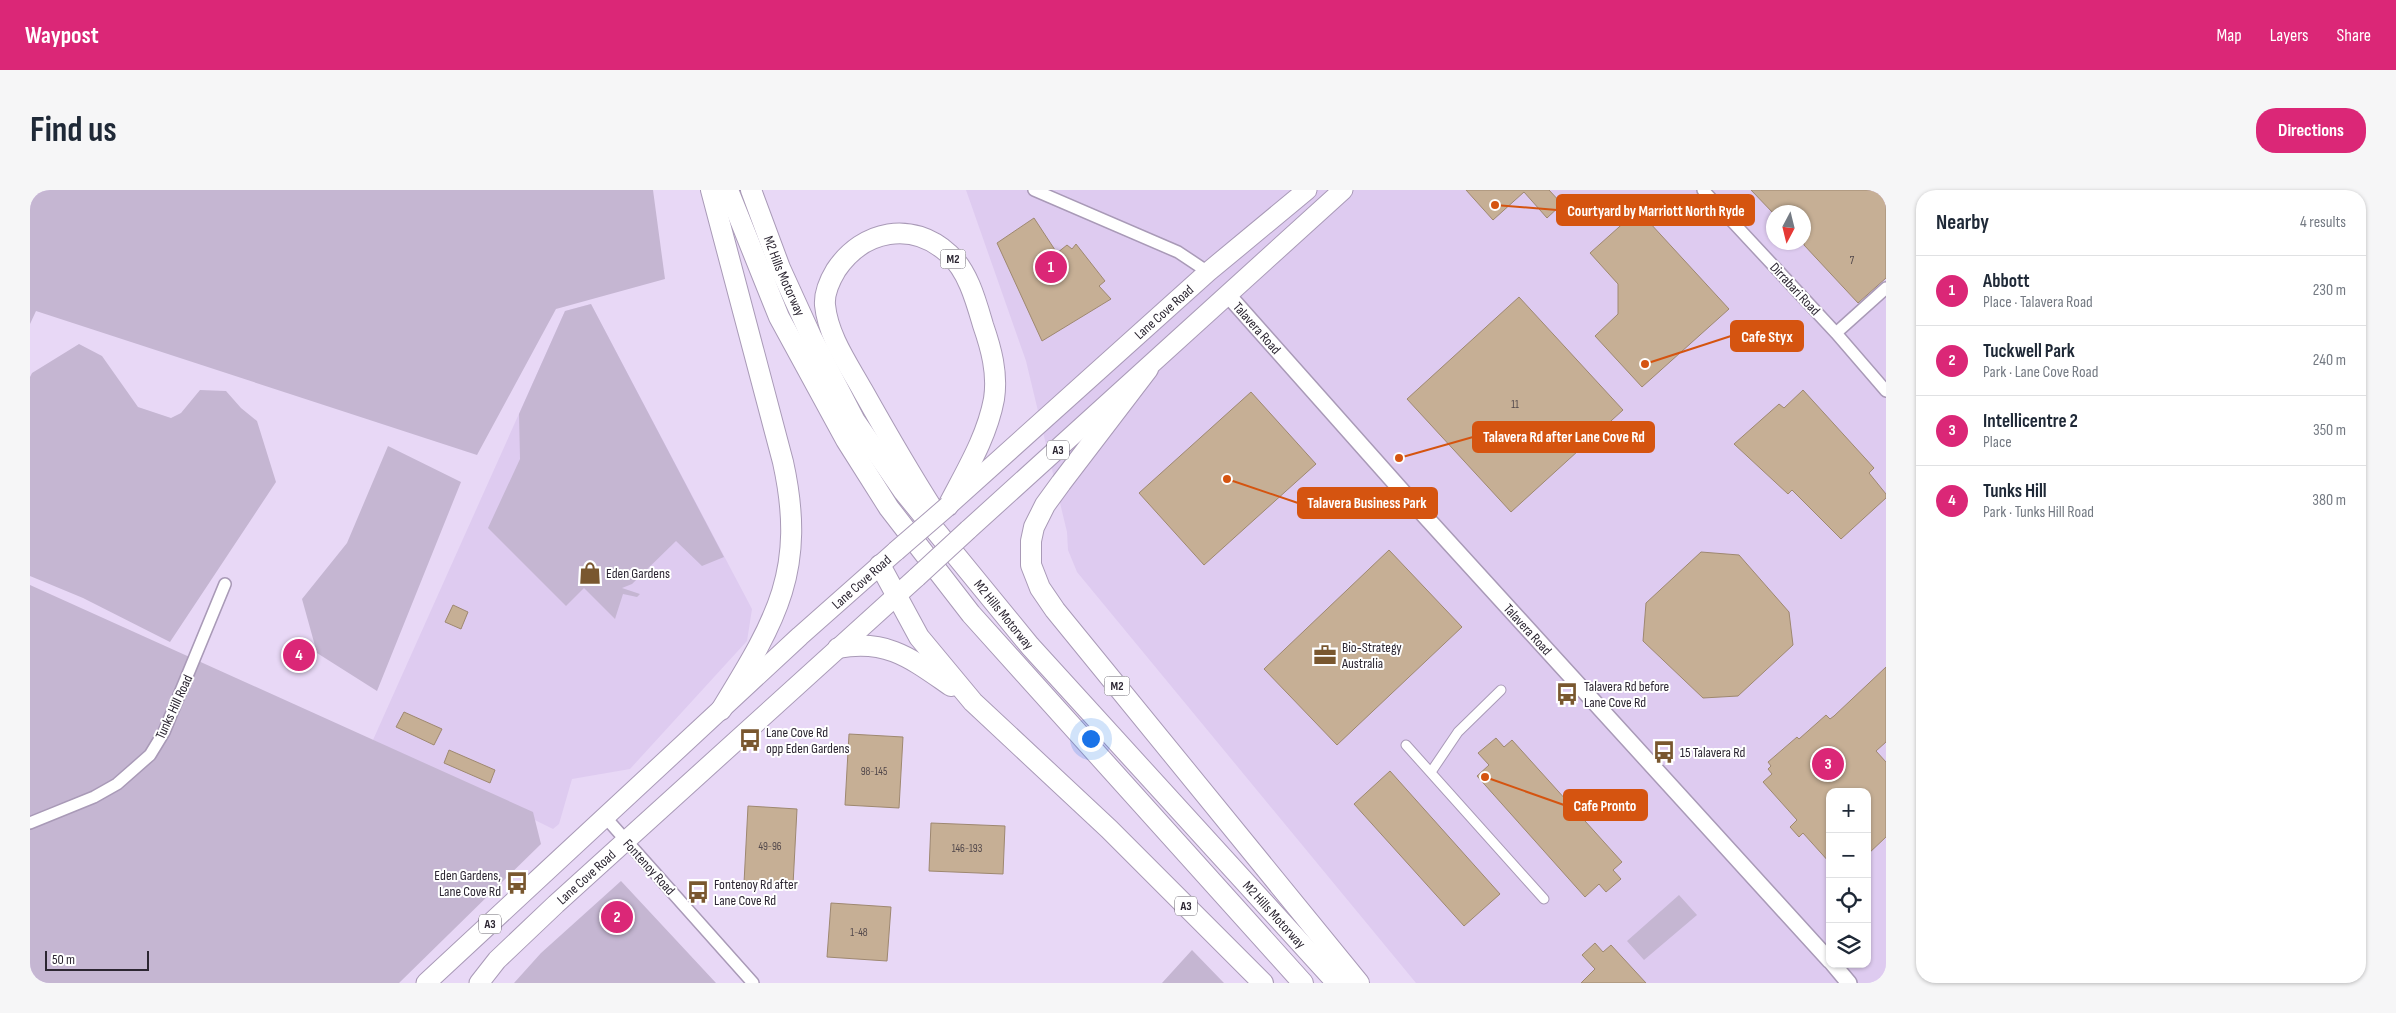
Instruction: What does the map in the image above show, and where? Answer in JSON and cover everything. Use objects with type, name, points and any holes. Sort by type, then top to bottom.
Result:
[{"type":"highway","points":[[711,190],[784,462],[791,497],[792,542],[786,582],[775,615],[756,654],[721,710]]},
{"type":"highway","name":"M2 Hills Motorway","points":[[728,190],[779,317],[846,440],[890,508],[972,614],[1302,983]]},
{"type":"highway","name":"M2 Hills Motorway","points":[[751,190],[780,268],[855,421],[904,492],[1030,646],[1337,983]]},
{"type":"highway","name":"Lane Cove Road","points":[[426,983],[880,565],[1208,272],[1307,190]]},
{"type":"highway","name":"Lane Cove Road","points":[[479,983],[497,960],[626,841],[1343,190]]},
{"type":"highway","name":"M2","points":[[948,506],[988,427],[994,396],[992,353],[979,310],[962,270],[950,254],[931,241],[912,234],[880,236],[846,255],[830,280],[824,302],[827,320],[839,348],[940,522],[950,549]]},
{"type":"highway","points":[[1208,272],[1228,295]]},
{"type":"highway","name":"M2","points":[[1148,369],[1095,435],[1040,513],[1031,541],[1030,558],[1033,573],[1040,588],[1055,610],[1359,983]]},
{"type":"highway","name":"A3","points":[[880,565],[919,638],[973,702],[1108,829],[1263,983]]},
{"type":"highway","name":"A3","points":[[838,648],[863,645],[892,650],[909,657],[973,702]]},
{"type":"main road","name":"Talavera Road","points":[[1228,295],[1403,492],[1826,957]]},
{"type":"main road","points":[[1837,968],[1850,983]]},
{"type":"street","points":[[1034,190],[1178,252],[1208,272]]},
{"type":"street","name":"Dirrabari Road","points":[[1703,190],[1836,333],[1886,391]]},
{"type":"street","points":[[1836,333],[1886,288]]},
{"type":"street","name":"Tunks Hill Road","points":[[30,823],[94,797],[117,784],[150,755],[164,732],[225,584]]},
{"type":"street","points":[[1431,772],[1458,732],[1501,690]]},
{"type":"street","points":[[1406,745],[1544,899]]},
{"type":"street","name":"Fontenoy Road","points":[[606,818],[753,983]]},
{"type":"shaded area","points":[[30,190],[653,190],[665,279],[556,309],[477,455],[36,311],[30,324]]},
{"type":"shaded area","points":[[966,190],[1886,190],[1886,983],[1416,983],[1077,572],[1068,550],[1067,532],[1026,361]]},
{"type":"shaded area","name":"Eden Gardens","points":[[591,304],[752,609],[747,641],[630,769],[572,779],[559,824],[553,829],[373,740],[565,311]]},
{"type":"shaded area","points":[[591,304],[724,557],[702,566],[676,541],[632,584],[622,588],[640,594],[637,597],[623,594],[615,619],[584,588],[566,606],[488,528],[520,459],[519,414],[565,311]]},
{"type":"shaded area","points":[[79,344],[102,356],[138,407],[171,418],[181,413],[200,390],[226,391],[241,408],[257,421],[276,482],[170,642],[83,598],[30,576],[30,377],[32,373]]},
{"type":"shaded area","points":[[388,446],[461,482],[377,691],[317,653],[302,599],[347,543]]},
{"type":"shaded area","points":[[30,585],[533,812],[541,844],[399,983],[30,983]]},
{"type":"shaded area","points":[[621,881],[716,983],[514,983],[541,953]]},
{"type":"shaded area","points":[[1679,895],[1697,915],[1644,960],[1627,941]]},
{"type":"shaded area","points":[[1192,950],[1224,983],[1162,983]]},
{"type":"building","points":[[1466,190],[1549,190],[1562,204],[1547,218],[1524,192],[1493,220]]},
{"type":"building","points":[[1751,190],[1886,190],[1886,278],[1858,303],[1809,250],[1811,250],[1811,205],[1766,206]]},
{"type":"building","points":[[1638,210],[1729,309],[1642,387],[1595,336],[1618,314],[1618,284],[1590,253]]},
{"type":"building","points":[[1034,218],[1057,253],[1067,245],[1072,249],[1076,244],[1105,281],[1099,286],[1111,299],[1042,341],[997,243]]},
{"type":"building","points":[[1519,297],[1623,410],[1511,512],[1407,399]]},
{"type":"building","points":[[1803,390],[1874,468],[1869,473],[1886,494],[1886,498],[1841,539],[1792,490],[1788,494],[1734,444],[1779,404],[1784,408]]},
{"type":"building","points":[[1251,392],[1316,464],[1204,565],[1139,493]]},
{"type":"building","points":[[1389,550],[1462,627],[1337,745],[1264,669]]},
{"type":"building","points":[[1701,552],[1739,555],[1789,612],[1793,645],[1738,696],[1703,698],[1643,641],[1646,603]]},
{"type":"building","points":[[453,605],[468,612],[461,629],[445,622]]},
{"type":"building","points":[[1886,667],[1886,742],[1876,751],[1886,762],[1886,837],[1871,851],[1871,788],[1826,788],[1826,859],[1803,833],[1799,837],[1790,827],[1797,820],[1763,782],[1772,774],[1768,769],[1771,766],[1768,762],[1797,737],[1799,739],[1826,715],[1830,719]]},
{"type":"building","points":[[404,712],[442,729],[434,745],[396,727]]},
{"type":"building","points":[[849,734],[903,737],[899,808],[845,805]]},
{"type":"building","points":[[1496,738],[1504,747],[1512,740],[1622,862],[1613,870],[1621,879],[1606,892],[1599,884],[1585,897],[1477,776],[1489,765],[1478,753]]},
{"type":"building","points":[[449,750],[495,770],[490,783],[444,763]]},
{"type":"building","points":[[1390,771],[1500,894],[1464,926],[1354,804]]},
{"type":"building","points":[[748,806],[797,809],[793,885],[744,883]]},
{"type":"building","points":[[931,823],[1005,826],[1003,874],[929,871]]},
{"type":"building","points":[[831,903],[891,907],[887,961],[827,957]]},
{"type":"building","points":[[1595,943],[1603,952],[1611,945],[1646,983],[1581,983],[1595,969],[1582,955]]},
{"type":"place","name":"Courtyard by Marriott North Ryde","points":[[1495,205]]},
{"type":"place","name":"Abbott","points":[[1051,267]]},
{"type":"place","name":"Cafe Styx","points":[[1645,364]]},
{"type":"place","name":"Talavera Rd after Lane Cove Rd","points":[[1399,458]]},
{"type":"place","name":"Talavera Business Park","points":[[1227,479]]},
{"type":"place","name":"Eden Gardens","points":[[590,573]]},
{"type":"place","name":"Tunks Hill","points":[[299,655]]},
{"type":"place","name":"Bio-Strategy Australia","points":[[1325,655]]},
{"type":"place","name":"Talavera Rd before Lane Cove Rd","points":[[1567,694]]},
{"type":"place","name":"Lane Cove Rd opp Eden Gardens","points":[[750,740]]},
{"type":"place","name":"15 Talavera Rd","points":[[1664,752]]},
{"type":"place","name":"Intellicentre 2","points":[[1828,764]]},
{"type":"place","name":"Cafe Pronto","points":[[1485,777]]},
{"type":"place","name":"Eden Gardens, Lane Cove Rd","points":[[517,883]]},
{"type":"place","name":"Fontenoy Rd after Lane Cove Rd","points":[[698,892]]},
{"type":"place","name":"Tuckwell Park","points":[[617,917]]}]
